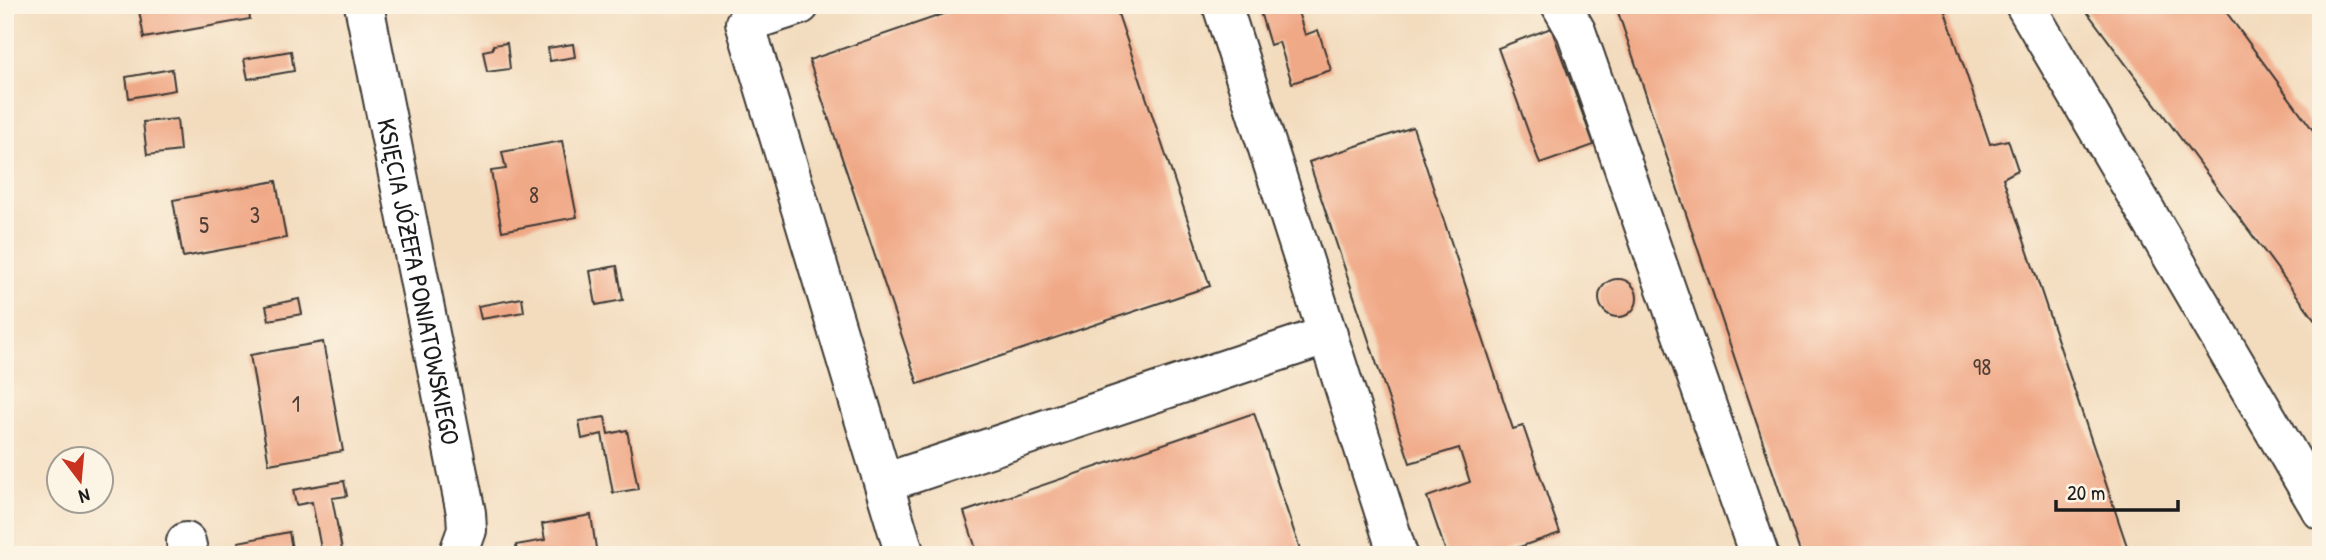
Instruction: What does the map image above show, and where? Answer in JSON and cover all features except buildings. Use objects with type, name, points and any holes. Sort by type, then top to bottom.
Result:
[{"type":"street","name":"KSIĘCIA JÓZEFA PONIATOWSKIEGO","points":[[364,5],[466,513],[467,530],[458,555]]},
{"type":"street","points":[[800,5],[744,23],[905,555]]},
{"type":"street","points":[[1222,5],[1398,555]]},
{"type":"street","points":[[1561,5],[1581,44],[1759,555]]},
{"type":"street","points":[[2025,5],[2321,510]]},
{"type":"street","points":[[884,483],[1328,335]]}]
